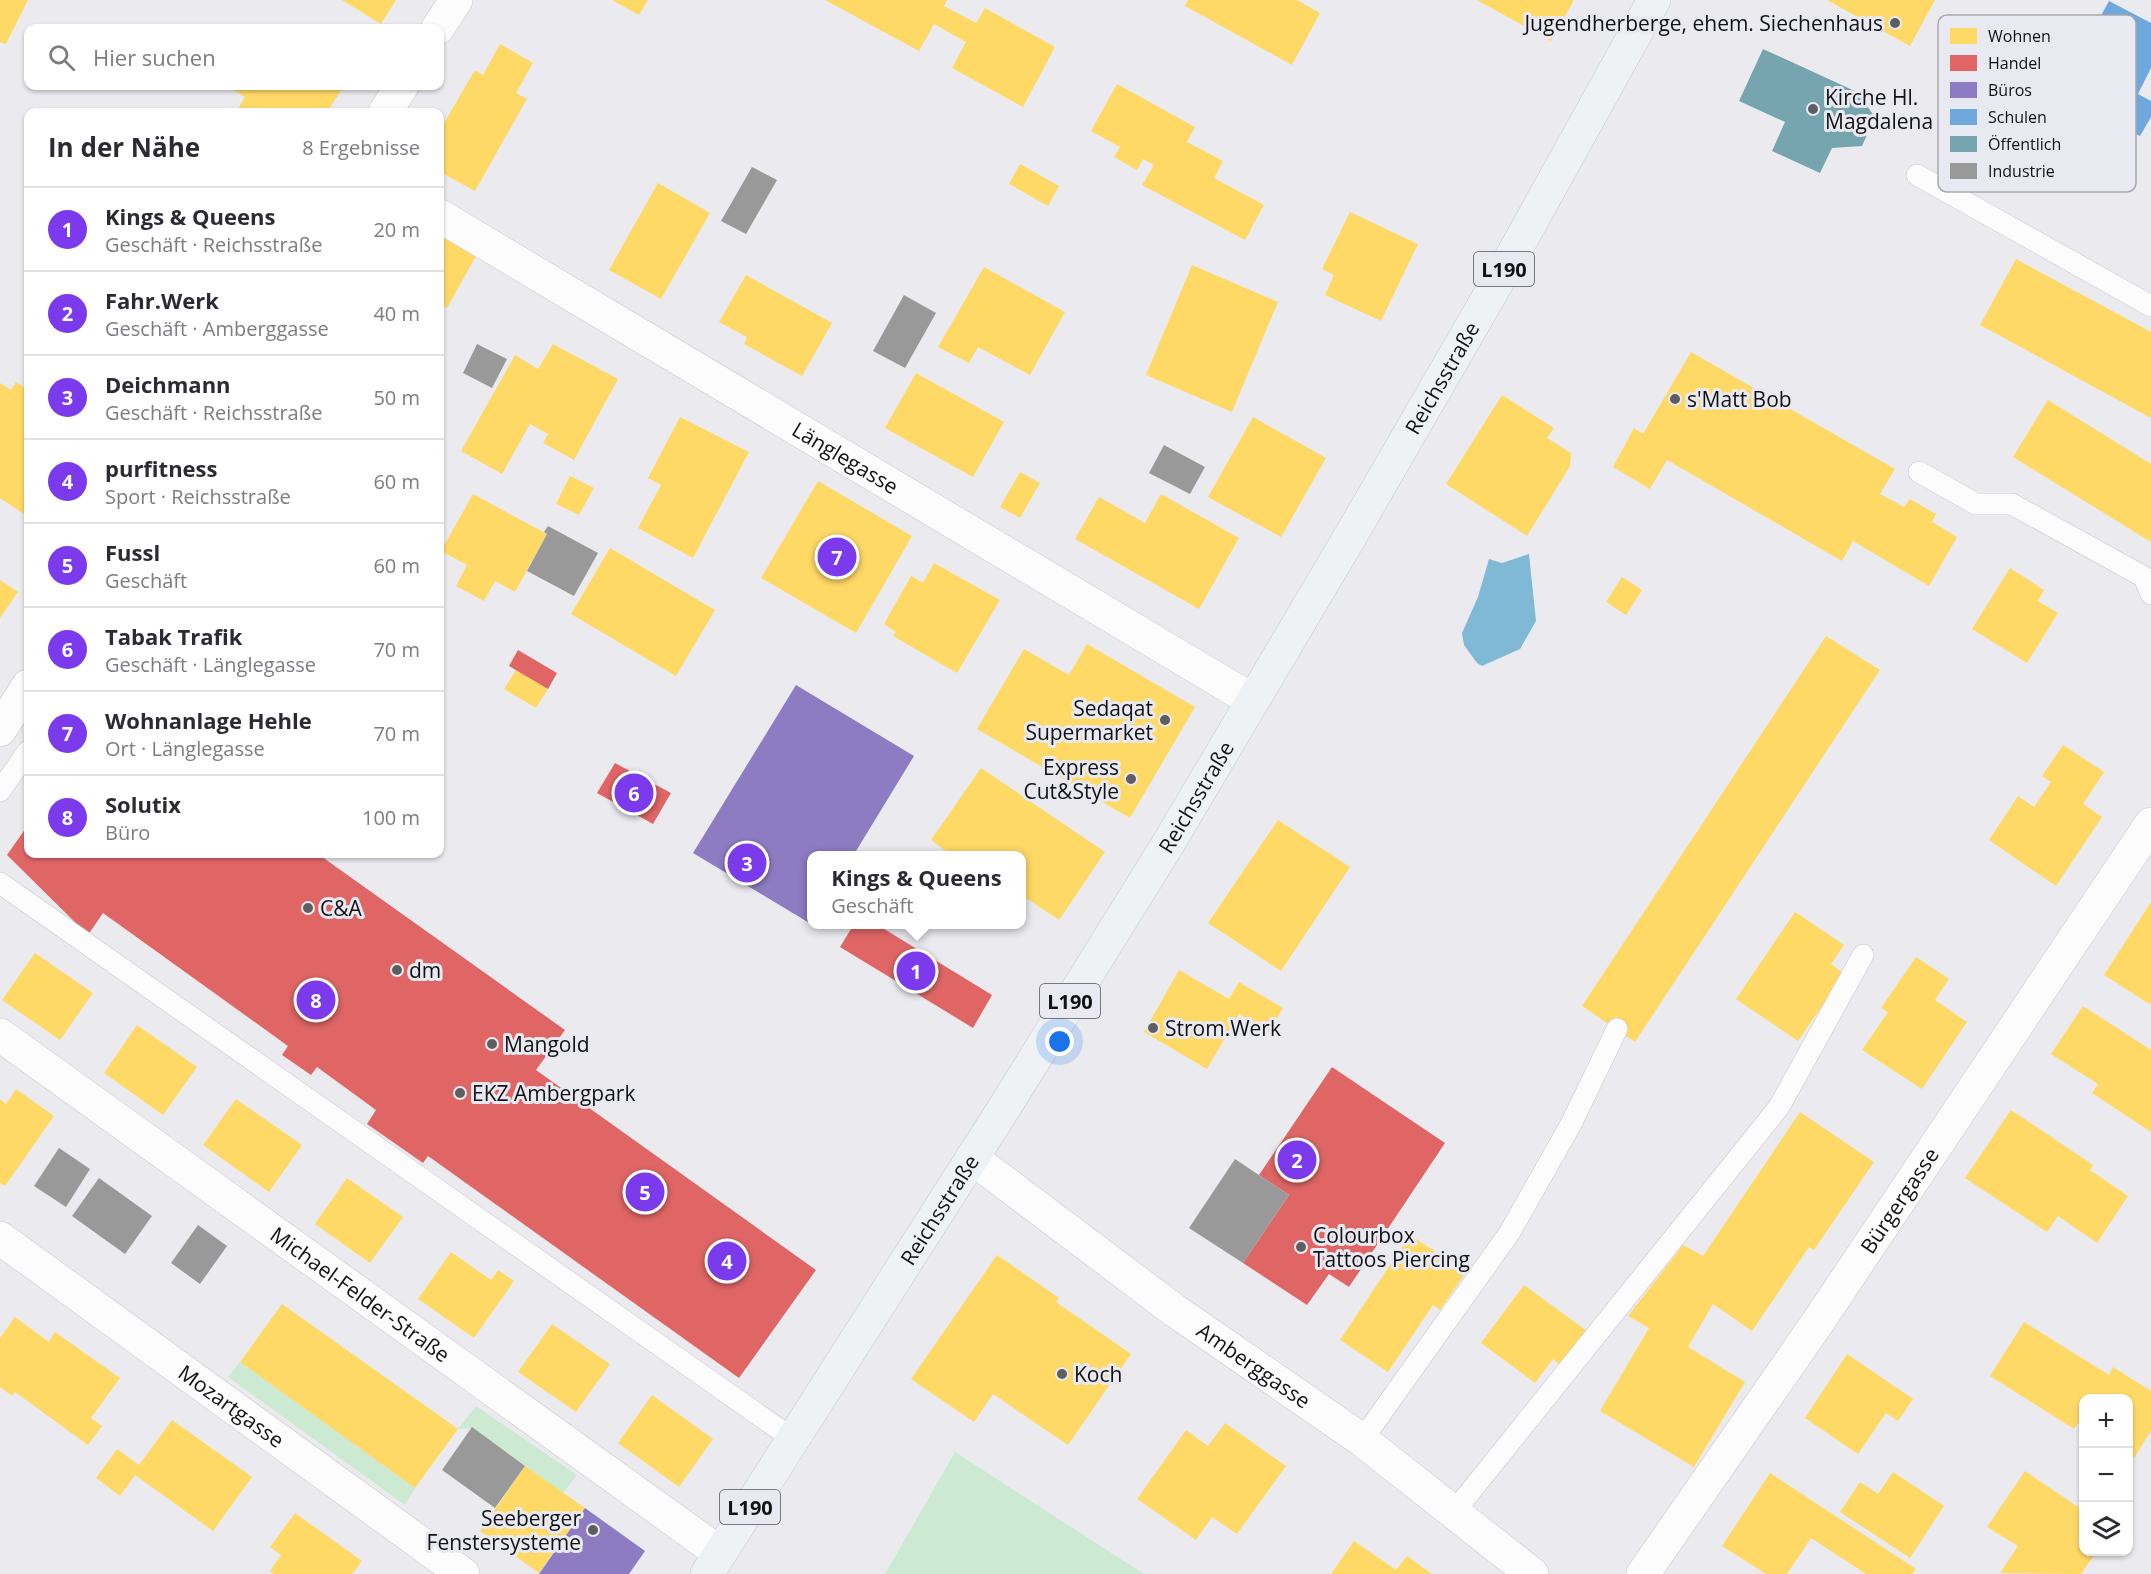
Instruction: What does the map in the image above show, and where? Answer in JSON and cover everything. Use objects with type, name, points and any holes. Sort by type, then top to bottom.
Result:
[{"type":"main road","name":"Reichsstraße","points":[[713,1563],[972,1158],[1168,844],[1506,267],[1654,0]]},
{"type":"street","points":[[441,24],[456,0]]},
{"type":"street","points":[[388,108],[400,90]]},
{"type":"street","name":"Länglegasse","points":[[444,218],[1252,700]]},
{"type":"street","points":[[0,730],[24,692]]},
{"type":"street","name":"Bürgergasse","points":[[1643,1574],[1820,1319],[2151,824]]},
{"type":"street","name":"Michael-Felder-Straße","points":[[0,1035],[713,1563]]},
{"type":"street","name":"Amberggasse","points":[[972,1158],[1174,1310],[1362,1440],[1532,1574]]},
{"type":"street","name":"Mozartgasse","points":[[0,1238],[463,1574]]},
{"type":"lane","points":[[1917,175],[1938,187]]},
{"type":"lane","points":[[1947,192],[2151,306]]},
{"type":"lane","points":[[1919,472],[1976,504],[2012,504],[2144,577],[2151,594]]},
{"type":"lane","points":[[0,791],[24,757]]},
{"type":"lane","points":[[0,883],[793,1439]]},
{"type":"lane","points":[[1454,1512],[1779,1107],[1863,955]]},
{"type":"lane","points":[[1362,1440],[1510,1232],[1571,1124],[1617,1029]]},
{"type":"green space","points":[[240,1362],[415,1488],[405,1505],[228,1377]]},
{"type":"green space","points":[[476,1406],[577,1475],[563,1493],[472,1428],[458,1429]]},
{"type":"green space","points":[[955,1452],[1144,1574],[885,1574]]},
{"type":"water","points":[[1529,554],[1536,621],[1520,649],[1482,666],[1477,663],[1464,645],[1462,633],[1478,597],[1489,559],[1502,563]]},
{"type":"building: Wohnen","points":[[0,0],[28,0],[6,44],[0,42]]},
{"type":"building: Wohnen","points":[[342,0],[396,0],[381,24]]},
{"type":"building: Wohnen","points":[[612,0],[648,0],[639,15]]},
{"type":"building: Wohnen","points":[[825,0],[947,0],[944,6],[976,23],[985,8],[1055,47],[1023,107],[952,68],[966,42],[934,24],[919,51]]},
{"type":"building: Wohnen","points":[[1188,0],[1297,0],[1320,13],[1292,65],[1185,6]]},
{"type":"building: Wohnen","points":[[1477,0],[1574,0],[1551,41]]},
{"type":"building: Wohnen","name":"Jugendherberge, ehem. Siechenhaus","points":[[1827,0],[1935,0],[1910,46]]},
{"type":"building: Wohnen","points":[[500,44],[533,63],[516,93],[527,99],[475,191],[444,174],[444,123],[475,70],[483,75]]},
{"type":"building: Wohnen","points":[[1117,84],[1195,127],[1187,142],[1223,161],[1214,178],[1264,205],[1245,240],[1142,185],[1154,165],[1143,159],[1137,170],[1114,157],[1120,147],[1091,131]]},
{"type":"building: Wohnen","points":[[234,90],[341,90],[330,108],[238,108],[245,97]]},
{"type":"building: Wohnen","points":[[1020,164],[1059,186],[1048,206],[1009,184]]},
{"type":"building: Wohnen","points":[[658,183],[710,213],[661,299],[609,270]]},
{"type":"building: Wohnen","points":[[1350,212],[1418,244],[1381,321],[1325,295],[1334,275],[1322,269]]},
{"type":"building: Wohnen","points":[[444,237],[476,256],[447,308],[444,306]]},
{"type":"building: Wohnen","points":[[2016,259],[2151,332],[2151,418],[1980,325]]},
{"type":"building: Wohnen","points":[[1192,265],[1278,302],[1232,412],[1146,375]]},
{"type":"building: Wohnen","points":[[984,267],[1065,312],[1030,375],[978,347],[969,363],[938,347]]},
{"type":"building: Wohnen","points":[[746,275],[832,323],[802,376],[744,344],[747,337],[719,322]]},
{"type":"building: Wohnen","points":[[553,344],[618,379],[574,460],[543,443],[548,434],[530,424],[502,474],[461,451],[515,355],[538,369]]},
{"type":"building: Wohnen","points":[[1691,352],[1895,469],[1880,494],[1904,507],[1910,499],[1936,514],[1932,522],[1957,537],[1929,586],[1853,541],[1842,561],[1667,460],[1650,489],[1613,467],[1634,428],[1643,434]]},
{"type":"building: Wohnen","points":[[916,373],[1004,422],[973,477],[885,428]]},
{"type":"building: Wohnen","points":[[16,382],[24,387],[24,514],[0,498],[0,383],[11,390]]},
{"type":"building: Wohnen","points":[[1502,395],[1554,428],[1547,438],[1571,453],[1570,466],[1527,536],[1446,484]]},
{"type":"building: Wohnen","points":[[2048,400],[2151,464],[2151,542],[2013,457]]},
{"type":"building: Wohnen","points":[[680,417],[749,452],[693,558],[638,528],[661,485],[648,478]]},
{"type":"building: Wohnen","points":[[1253,417],[1326,458],[1281,537],[1208,497]]},
{"type":"building: Wohnen","points":[[1020,472],[1040,483],[1020,518],[1000,507]]},
{"type":"building: Wohnen","points":[[570,476],[594,488],[579,515],[556,504]]},
{"type":"building: Wohnen","points":[[818,481],[912,536],[856,633],[761,578]]},
{"type":"building: Wohnen","points":[[473,494],[547,534],[515,592],[495,581],[484,601],[456,586],[467,565],[444,553],[444,546]]},
{"type":"building: Wohnen","points":[[1161,494],[1239,538],[1199,609],[1075,539],[1099,497],[1145,523]]},
{"type":"building: Wohnen","points":[[610,548],[715,610],[676,676],[571,614]]},
{"type":"building: Wohnen","points":[[934,563],[1000,600],[957,673],[893,636],[896,632],[884,624],[911,576],[923,583]]},
{"type":"building: Wohnen","points":[[2010,568],[2044,590],[2038,601],[2058,613],[2027,663],[1972,629]]},
{"type":"building: Wohnen","points":[[1622,577],[1642,590],[1626,615],[1606,602]]},
{"type":"building: Wohnen","points":[[0,580],[18,592],[0,618]]},
{"type":"building: Wohnen","points":[[1826,636],[1880,670],[1635,1042],[1582,1006]]},
{"type":"building: Wohnen","points":[[1087,644],[1195,707],[1130,818],[977,729],[1024,649],[1069,675]]},
{"type":"building: Wohnen","points":[[516,670],[548,689],[536,708],[504,689]]},
{"type":"building: Wohnen","points":[[2063,745],[2104,772],[2083,804],[2102,817],[2056,886],[1989,840],[2018,796],[2034,807],[2051,782],[2042,776]]},
{"type":"building: Wohnen","points":[[981,768],[1105,852],[1059,920],[1026,898],[1026,851],[946,851],[931,840]]},
{"type":"building: Wohnen","points":[[1278,820],[1350,867],[1281,971],[1208,923]]},
{"type":"building: Wohnen","points":[[2151,902],[2151,1005],[2104,975]]},
{"type":"building: Wohnen","points":[[1795,912],[1844,945],[1831,964],[1844,974],[1798,1041],[1736,999]]},
{"type":"building: Wohnen","points":[[35,953],[93,993],[60,1040],[2,1000]]},
{"type":"building: Wohnen","points":[[1916,957],[1949,979],[1935,1000],[1967,1022],[1922,1089],[1862,1050],[1888,1012],[1881,1008]]},
{"type":"building: Wohnen","points":[[1179,970],[1229,999],[1239,982],[1283,1008],[1269,1032],[1239,1014],[1207,1069],[1144,1032]]},
{"type":"building: Wohnen","points":[[2083,1006],[2151,1050],[2151,1132],[2092,1093],[2098,1084],[2051,1054]]},
{"type":"building: Wohnen","points":[[137,1025],[197,1067],[163,1115],[104,1073]]},
{"type":"building: Wohnen","points":[[16,1089],[54,1116],[5,1186],[0,1183],[0,1099],[6,1104]]},
{"type":"building: Wohnen","points":[[236,1099],[302,1145],[269,1192],[203,1145]]},
{"type":"building: Wohnen","points":[[2011,1110],[2093,1165],[2090,1170],[2128,1196],[2097,1243],[2058,1216],[2047,1232],[1965,1178]]},
{"type":"building: Wohnen","points":[[1800,1112],[1874,1162],[1814,1250],[1809,1247],[1752,1331],[1713,1304],[1688,1347],[1745,1382],[1694,1467],[1600,1411],[1649,1328],[1628,1316],[1683,1245],[1703,1256]]},
{"type":"building: Wohnen","points":[[347,1178],[403,1217],[370,1263],[315,1224]]},
{"type":"building: Wohnen","points":[[1410,1235],[1466,1272],[1440,1310],[1433,1305],[1388,1372],[1340,1340]]},
{"type":"building: Wohnen","points":[[451,1252],[491,1280],[498,1270],[514,1281],[474,1338],[418,1299]]},
{"type":"building: Wohnen","points":[[997,1255],[1059,1298],[1056,1302],[1131,1354],[1068,1445],[993,1394],[974,1422],[911,1379]]},
{"type":"building: Wohnen","points":[[1524,1285],[1587,1331],[1561,1366],[1553,1359],[1535,1383],[1481,1343]]},
{"type":"building: Wohnen","points":[[282,1304],[458,1429],[415,1488],[240,1362]]},
{"type":"building: Wohnen","points":[[15,1317],[49,1342],[55,1332],[120,1378],[91,1418],[102,1426],[88,1445],[15,1392],[12,1396],[0,1387],[0,1338]]},
{"type":"building: Wohnen","points":[[2024,1322],[2109,1375],[2113,1367],[2151,1391],[2151,1431],[2134,1458],[2133,1394],[2079,1394],[2079,1424],[2074,1429],[1990,1376]]},
{"type":"building: Wohnen","points":[[552,1324],[610,1364],[576,1412],[518,1372]]},
{"type":"building: Wohnen","points":[[1847,1354],[1913,1399],[1898,1421],[1886,1413],[1858,1454],[1805,1418]]},
{"type":"building: Wohnen","points":[[652,1395],[713,1439],[679,1487],[618,1443]]},
{"type":"building: Wohnen","points":[[172,1420],[252,1477],[213,1531],[135,1475],[120,1496],[96,1478],[117,1449],[139,1465]]},
{"type":"building: Wohnen","points":[[1225,1423],[1286,1466],[1237,1534],[1212,1517],[1196,1540],[1137,1499],[1186,1430],[1208,1446]]},
{"type":"building: Wohnen","points":[[525,1466],[585,1508],[539,1573],[480,1531]]},
{"type":"building: Wohnen","points":[[2025,1471],[2079,1508],[2079,1556],[2093,1556],[2081,1574],[2000,1573],[2018,1546],[1987,1527]]},
{"type":"building: Wohnen","points":[[1893,1472],[1944,1506],[1910,1558],[1840,1512],[1860,1482],[1878,1494]]},
{"type":"building: Wohnen","points":[[1770,1473],[1916,1569],[1912,1574],[1866,1574],[1811,1538],[1787,1574],[1766,1574],[1722,1546]]},
{"type":"building: Wohnen","points":[[295,1513],[362,1561],[352,1574],[274,1574],[270,1571],[281,1555],[270,1547]]},
{"type":"building: Wohnen","points":[[1354,1541],[1396,1570],[1407,1556],[1432,1574],[1331,1574]]},
{"type":"building: Handel","points":[[518,650],[557,673],[548,689],[509,666]]},
{"type":"building: Handel","points":[[615,763],[671,793],[653,824],[597,793]]},
{"type":"building: Handel","name":"EKZ Ambergpark","points":[[24,831],[24,858],[324,858],[565,1030],[536,1070],[816,1270],[739,1378],[428,1156],[423,1163],[367,1124],[376,1110],[317,1067],[311,1075],[282,1055],[288,1046],[103,913],[88,935],[7,855]]},
{"type":"building: Handel","points":[[851,929],[884,929],[992,995],[973,1028],[840,947]]},
{"type":"building: Handel","points":[[1332,1067],[1445,1143],[1349,1287],[1329,1274],[1307,1305],[1243,1263],[1289,1195],[1259,1175]]},
{"type":"building: Büros","points":[[796,685],[914,756],[856,851],[807,851],[807,922],[693,853]]},
{"type":"building: Büros","name":"Seeberger Fenstersysteme","points":[[585,1508],[645,1551],[629,1574],[539,1574]]},
{"type":"building: Schulen","points":[[2109,1],[2136,15],[2101,15]]},
{"type":"building: Schulen","points":[[2136,15],[2151,23],[2151,68],[2138,94],[2151,101],[2151,117],[2140,136],[2136,134]]},
{"type":"building: Öffentlich","name":"Kirche Hl. Magdalena","points":[[1763,49],[1857,92],[1875,117],[1862,146],[1832,148],[1820,173],[1772,151],[1785,122],[1739,101]]},
{"type":"building: Industrie","points":[[752,167],[777,180],[746,234],[721,221]]},
{"type":"building: Industrie","points":[[904,295],[936,313],[905,368],[873,351]]},
{"type":"building: Industrie","points":[[477,344],[507,359],[492,388],[463,373]]},
{"type":"building: Industrie","points":[[1164,445],[1205,467],[1190,494],[1149,473]]},
{"type":"building: Industrie","points":[[548,526],[598,553],[574,596],[527,571],[547,534],[544,532]]},
{"type":"building: Industrie","points":[[59,1148],[90,1169],[66,1207],[34,1186]]},
{"type":"building: Industrie","points":[[1235,1159],[1289,1195],[1243,1263],[1189,1228]]},
{"type":"building: Industrie","points":[[99,1178],[152,1216],[125,1254],[72,1216]]},
{"type":"building: Industrie","points":[[198,1225],[227,1246],[200,1284],[171,1263]]},
{"type":"building: Industrie","points":[[472,1427],[525,1466],[495,1508],[442,1470]]},
{"type":"place","name":"Jugendherberge, ehem. Siechenhaus","points":[[1895,23]]},
{"type":"place","name":"Kirche Hl. Magdalena","points":[[1813,109]]},
{"type":"place","name":"s'Matt Bob","points":[[1675,399]]},
{"type":"place","name":"Wohnanlage Hehle","points":[[837,557]]},
{"type":"place","name":"Sedaqat Supermarket","points":[[1165,720]]},
{"type":"place","name":"Express Cut&Style","points":[[1131,779]]},
{"type":"place","name":"Tabak Trafik","points":[[634,793]]},
{"type":"place","name":"Deichmann","points":[[747,863]]},
{"type":"place","name":"C&A","points":[[308,908]]},
{"type":"place","name":"dm","points":[[397,970]]},
{"type":"place","name":"Kings & Queens","points":[[916,971]]},
{"type":"place","name":"Solutix","points":[[316,1000]]},
{"type":"place","name":"Strom.Werk","points":[[1153,1028]]},
{"type":"place","name":"Mangold","points":[[492,1044]]},
{"type":"place","name":"EKZ Ambergpark","points":[[460,1093]]},
{"type":"place","name":"Fahr.Werk","points":[[1297,1160]]},
{"type":"place","name":"Fussl","points":[[645,1192]]},
{"type":"place","name":"Colourbox Tattoos Piercing","points":[[1301,1247]]},
{"type":"place","name":"purfitness","points":[[727,1261]]},
{"type":"place","name":"Koch","points":[[1062,1374]]},
{"type":"place","name":"Seeberger Fenstersysteme","points":[[593,1530]]}]
